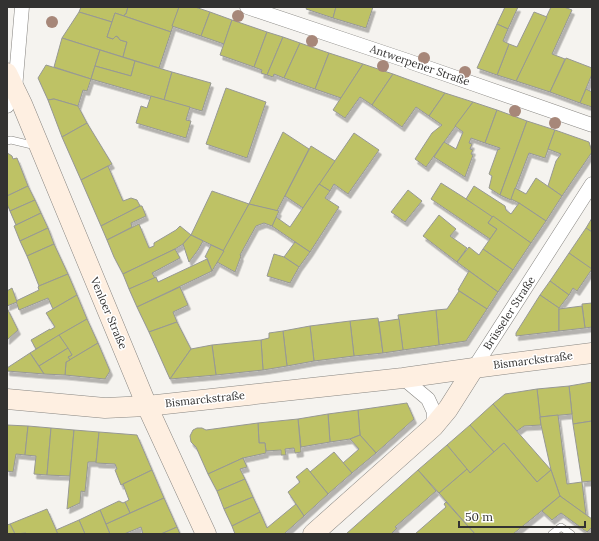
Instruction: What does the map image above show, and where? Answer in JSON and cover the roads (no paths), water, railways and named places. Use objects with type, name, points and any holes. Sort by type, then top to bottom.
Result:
[{"type":"street","points":[[10,89],[22,7]]},
{"type":"street","name":"Antwerpener Straße","points":[[247,7],[401,58],[592,125]]},
{"type":"street","name":"Venloer Straße","points":[[10,89],[40,146],[147,406],[206,534]]},
{"type":"street","name":"Brüsseler Straße","points":[[313,534],[433,427],[448,409],[592,184]]},
{"type":"street","name":"Bismarckstraße","points":[[7,399],[105,408],[147,406],[404,378],[592,353]]},
{"type":"street","points":[[404,378],[428,399],[434,412],[433,427]]},
{"type":"lane","points":[[7,141],[11,140],[40,146]]},
{"type":"lane","points":[[552,534],[561,527],[571,534]]}]
